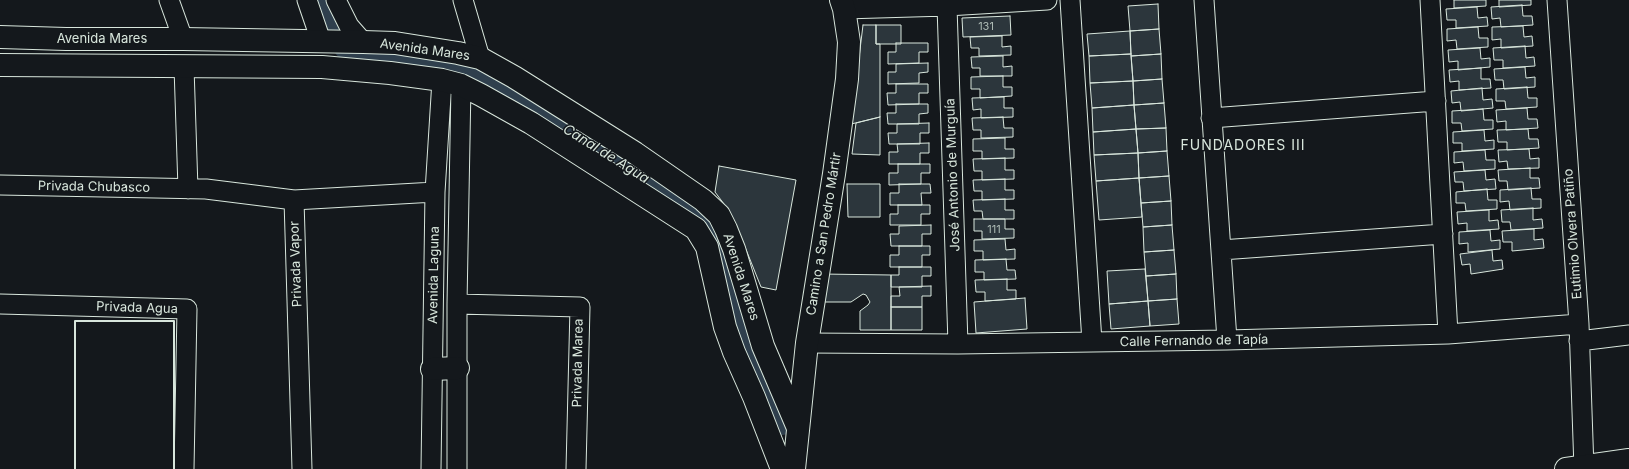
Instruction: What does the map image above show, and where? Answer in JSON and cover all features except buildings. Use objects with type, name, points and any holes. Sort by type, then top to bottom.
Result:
[{"type":"main road","name":"Camino a San Pedro Mártir","points":[[794,469],[807,343],[834,174],[847,79],[850,42],[842,4]]},
{"type":"main road","name":"Avenida Mares","points":[[0,38],[183,39],[395,43],[480,58],[514,76],[635,154],[703,200],[719,215],[734,249],[763,346],[798,428]]},
{"type":"main road","points":[[66,39],[69,66]]},
{"type":"main road","name":"Avenida Mares","points":[[0,65],[184,67],[293,66],[390,73],[452,83],[531,123],[696,229],[707,247],[725,326],[734,352],[754,397],[782,469]]},
{"type":"main road","points":[[432,369],[458,368]]},
{"type":"main road","points":[[1578,468],[1629,460]]},
{"type":"street","points":[[169,0],[183,39]]},
{"type":"street","points":[[307,0],[321,42]]},
{"type":"street","points":[[336,0],[349,26],[362,42]]},
{"type":"street","points":[[462,0],[480,58]]},
{"type":"street","points":[[842,4],[944,4],[1047,0]]},
{"type":"street","points":[[1070,0],[1092,342]]},
{"type":"street","points":[[1204,0],[1227,340]]},
{"type":"street","points":[[1430,0],[1448,334]]},
{"type":"street","name":"Eutimio Olvera Patiño","points":[[1557,0],[1579,333],[1578,468]]},
{"type":"street","name":"José Antonio de Murguía","points":[[944,4],[958,344]]},
{"type":"street","points":[[184,67],[188,189]]},
{"type":"street","name":"Avenida Laguna","points":[[431,469],[435,192],[452,83]]},
{"type":"street","name":"Avenida Laguna","points":[[452,83],[458,368],[457,469]]},
{"type":"street","points":[[1211,118],[1436,101]]},
{"type":"street","name":"Privada Chubasco","points":[[0,185],[206,189],[294,200]]},
{"type":"street","points":[[294,200],[435,192]]},
{"type":"street","name":"Privada Vapor","points":[[294,200],[302,469]]},
{"type":"street","points":[[1220,250],[1443,234]]},
{"type":"street","name":"Privada Agua","points":[[0,304],[187,309],[184,469]]},
{"type":"street","name":"Privada Marea","points":[[457,304],[580,307],[576,469]]},
{"type":"street","name":"Calle Fernando de Tapía","points":[[807,343],[958,344],[1227,340],[1448,334],[1579,333],[1629,335]]},
{"type":"waterway","name":"Canal de Agua","points":[[322,0],[330,24],[345,48],[363,55],[456,69],[493,83],[685,202],[708,219],[712,223],[720,242],[747,344],[757,372],[782,424]]},
{"type":"wall","points":[[75,469],[75,321],[174,321],[174,469]]},
{"type":"district","name":"FUNDADORES III","points":[[1243,146]]}]
